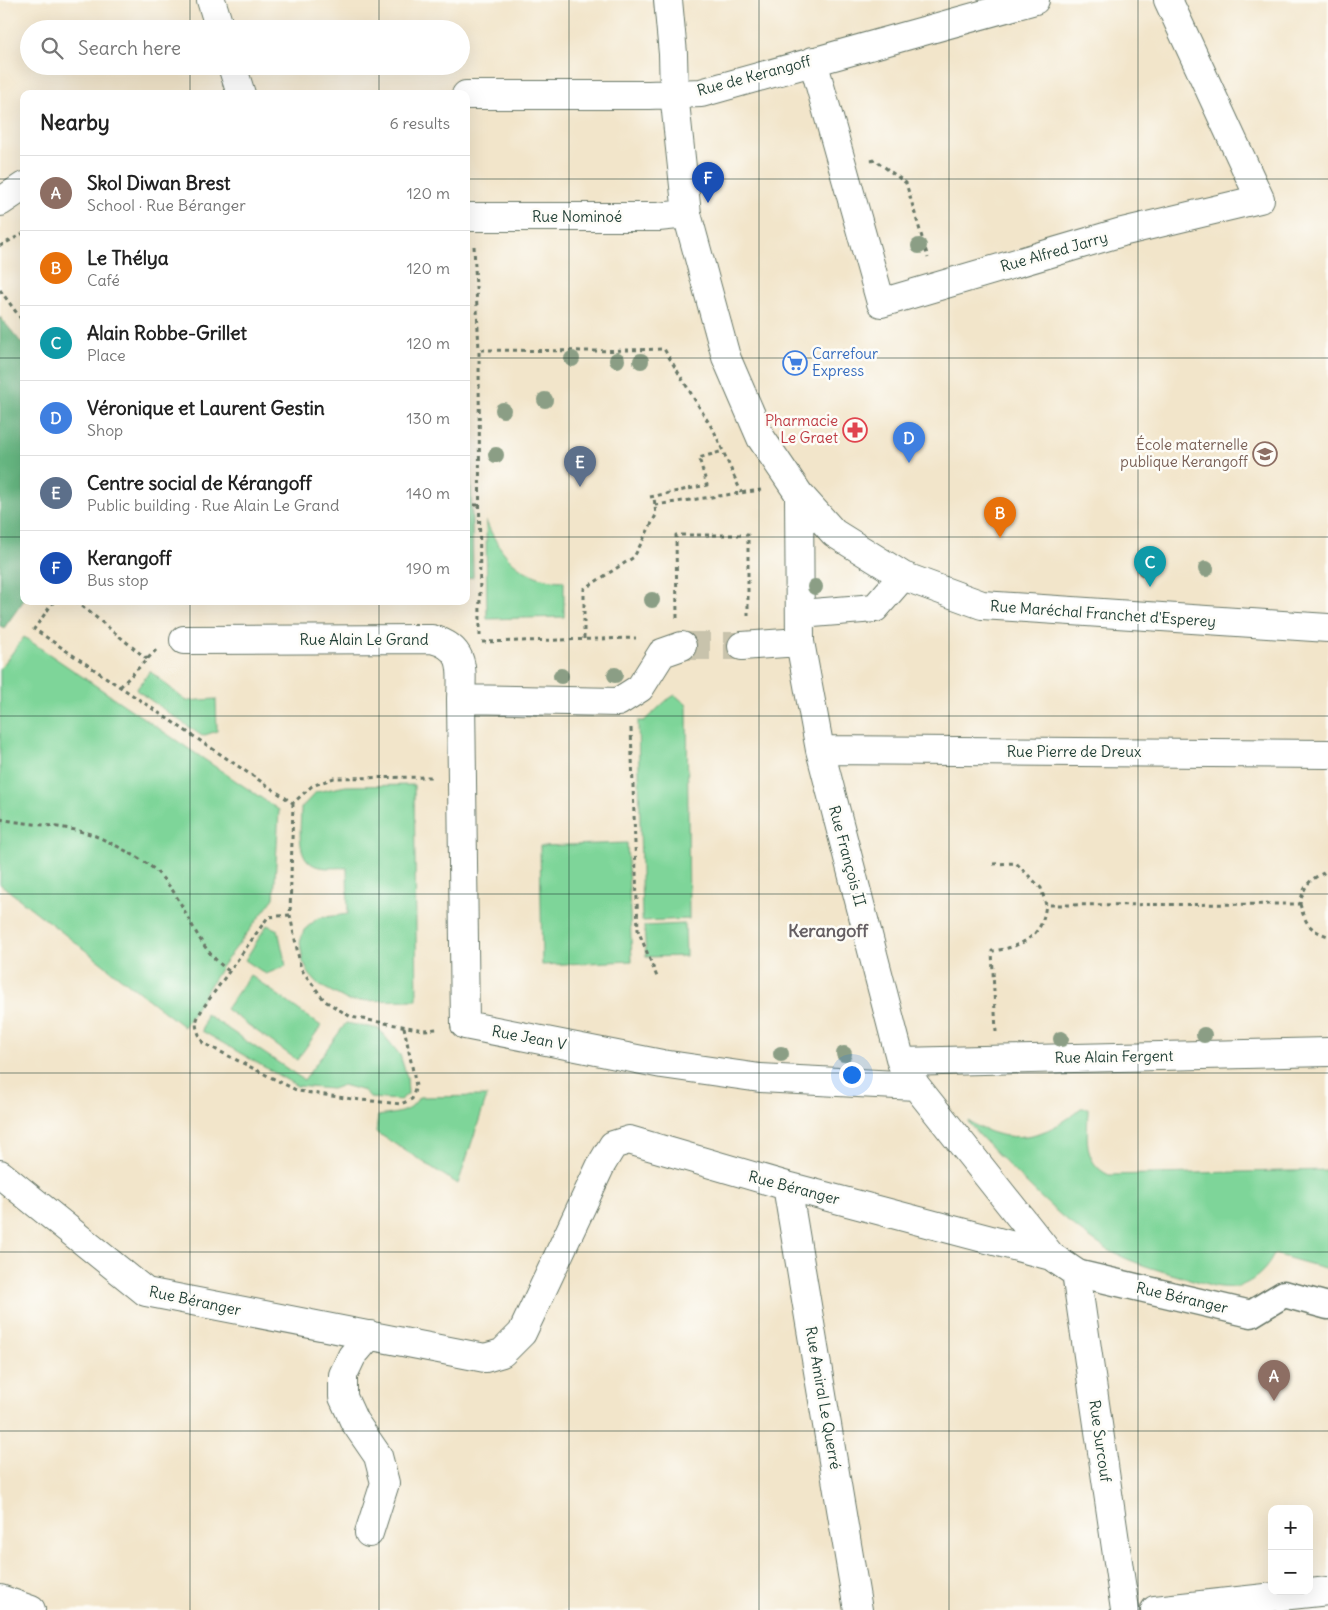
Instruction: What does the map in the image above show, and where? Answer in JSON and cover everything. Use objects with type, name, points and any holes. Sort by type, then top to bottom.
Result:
[{"type":"street","points":[[211,0],[217,20]]},
{"type":"street","name":"Rue Maréchal Franchet d'Esperey","points":[[668,0],[673,54],[674,93],[687,214],[726,357],[761,438],[795,488],[834,533],[903,576],[982,605],[1328,628]]},
{"type":"street","name":"Rue de Kerangoff","points":[[470,95],[648,95],[701,93],[1035,0]]},
{"type":"street","name":"Rue Alfred Jarry","points":[[813,61],[881,303],[1122,232],[1260,199],[1168,0]]},
{"type":"street","points":[[235,75],[240,90]]},
{"type":"street","name":"Rue Nominoé","points":[[470,217],[658,217],[687,214]]},
{"type":"street","name":"Rue François II","points":[[795,488],[800,642],[820,750],[901,1062],[916,1086],[1051,1256]]},
{"type":"street","points":[[800,614],[875,608],[903,576]]},
{"type":"street","name":"Rue Alain Le Grand","points":[[184,640],[432,639],[445,642],[457,652],[462,673],[462,699]]},
{"type":"street","points":[[745,646],[800,642]]},
{"type":"street","points":[[465,1025],[462,699],[618,702],[640,688],[662,653],[682,646]]},
{"type":"street","name":"Rue Pierre de Dreux","points":[[820,750],[1328,754]]},
{"type":"street","name":"Rue Jean V","points":[[465,1025],[662,1064],[760,1078],[916,1086]]},
{"type":"street","name":"Rue Alain Fergent","points":[[901,1062],[1328,1052]]},
{"type":"street","name":"Rue Béranger","points":[[0,1174],[146,1292],[485,1358],[502,1353],[522,1333],[601,1165],[613,1146],[629,1140],[787,1186],[1051,1256],[1076,1273],[1252,1314],[1284,1294],[1328,1306]]},
{"type":"street","name":"Rue Amiral Le Querré","points":[[787,1186],[858,1610]]},
{"type":"street","name":"Rue Surcouf","points":[[1076,1273],[1125,1610]]},
{"type":"street","points":[[370,1335],[352,1356],[342,1375],[343,1397],[354,1421],[378,1456],[385,1482],[370,1533]]},
{"type":"street","points":[[1155,1610],[1328,1591]]},
{"type":"street","points":[[0,1599],[30,1610]]},
{"type":"path","points":[[875,160],[906,183],[937,287]]},
{"type":"path","points":[[470,217],[479,350],[480,642],[640,638]]},
{"type":"path","points":[[0,246],[20,235]]},
{"type":"path","points":[[0,290],[20,318]]},
{"type":"path","points":[[479,350],[664,348],[715,433],[741,492]]},
{"type":"path","points":[[584,639],[584,589],[634,557],[656,515],[652,497],[707,486],[699,458],[723,451]]},
{"type":"path","points":[[655,505],[741,492],[795,488]]},
{"type":"path","points":[[470,505],[479,505]]},
{"type":"path","points":[[677,619],[676,536],[748,535],[745,646]]},
{"type":"path","points":[[51,605],[34,629],[293,803]]},
{"type":"path","points":[[81,605],[147,659]]},
{"type":"path","points":[[120,687],[160,646],[184,640]]},
{"type":"path","points":[[618,702],[631,722],[638,930],[657,977]]},
{"type":"path","points":[[462,777],[334,778],[312,786],[293,803],[290,915],[302,969],[325,1001],[351,1017],[404,1027],[424,1030],[465,1025]]},
{"type":"path","points":[[0,819],[90,834],[120,848],[150,866],[171,888],[201,942],[222,966],[229,971]]},
{"type":"path","points":[[993,864],[1016,863],[1041,888],[1046,905],[1041,925],[1030,938],[1006,950],[992,951],[998,1060]]},
{"type":"path","points":[[1328,871],[1313,878],[1303,890],[1300,904],[1304,917],[1315,932],[1328,936]]},
{"type":"path","points":[[1046,905],[1300,904]]},
{"type":"path","points":[[290,915],[268,918],[196,1019],[196,1029],[203,1043],[298,1091],[401,1104],[412,1099],[416,1086],[404,1027]]},
{"type":"green space","points":[[0,317],[20,341],[20,605],[4,628],[0,626]]},
{"type":"green space","points":[[470,436],[473,577],[470,577]]},
{"type":"green space","points":[[486,521],[506,556],[515,564],[537,576],[549,580],[564,581],[564,617],[487,619]]},
{"type":"green space","points":[[24,637],[279,810],[274,898],[222,966],[184,1027],[0,884],[0,669]]},
{"type":"green space","points":[[150,671],[186,701],[216,699],[217,731],[202,736],[136,690]]},
{"type":"green space","points":[[675,695],[687,705],[689,919],[642,921],[638,721],[644,721]]},
{"type":"green space","points":[[414,785],[417,1000],[349,1001],[319,985],[309,974],[303,962],[300,942],[304,930],[318,918],[348,914],[347,868],[319,867],[311,864],[306,858],[302,851],[300,833],[301,808],[316,792],[346,786]]},
{"type":"green space","points":[[627,843],[632,961],[542,965],[540,846]]},
{"type":"green space","points":[[685,924],[686,956],[646,957],[644,926]]},
{"type":"green space","points":[[267,925],[278,930],[286,966],[266,974],[245,960]]},
{"type":"green space","points":[[250,975],[321,1026],[297,1060],[226,1009]]},
{"type":"green space","points":[[206,1014],[304,1080],[346,1023],[379,1029],[400,1055],[407,1077],[408,1094],[400,1100],[370,1098],[364,1091],[343,1085],[332,1089],[297,1086],[202,1031]]},
{"type":"green space","points":[[487,1096],[458,1184],[376,1132],[378,1116],[406,1110],[419,1097]]},
{"type":"green space","points":[[1081,1108],[1088,1108],[1087,1137],[1090,1155],[1094,1163],[1109,1175],[1328,1170],[1328,1269],[1274,1254],[1268,1265],[1253,1280],[1240,1286],[1227,1287],[1214,1286],[1128,1259],[1102,1246],[1051,1207],[968,1121],[998,1134],[1027,1136],[1041,1133],[1054,1127],[1068,1119]]},
{"type":"tunnel","points":[[682,646],[742,646]]},
{"type":"place","name":"Kerangoff","points":[[708,203]]},
{"type":"place","name":"Carrefour Express","points":[[795,363]]},
{"type":"place","name":"Pharmacie Le Graet","points":[[855,430]]},
{"type":"place","name":"École maternelle publique Kerangoff","points":[[1265,454]]},
{"type":"place","name":"Véronique et Laurent Gestin","points":[[909,463]]},
{"type":"place","name":"Centre social de Kérangoff","points":[[580,487]]},
{"type":"place","name":"Le Thélya","points":[[1000,538]]},
{"type":"place","name":"Alain Robbe-Grillet","points":[[1150,587]]},
{"type":"place","name":"Skol Diwan Brest","points":[[1274,1401]]},
{"type":"district","name":"Kerangoff","points":[[828,931]]}]
